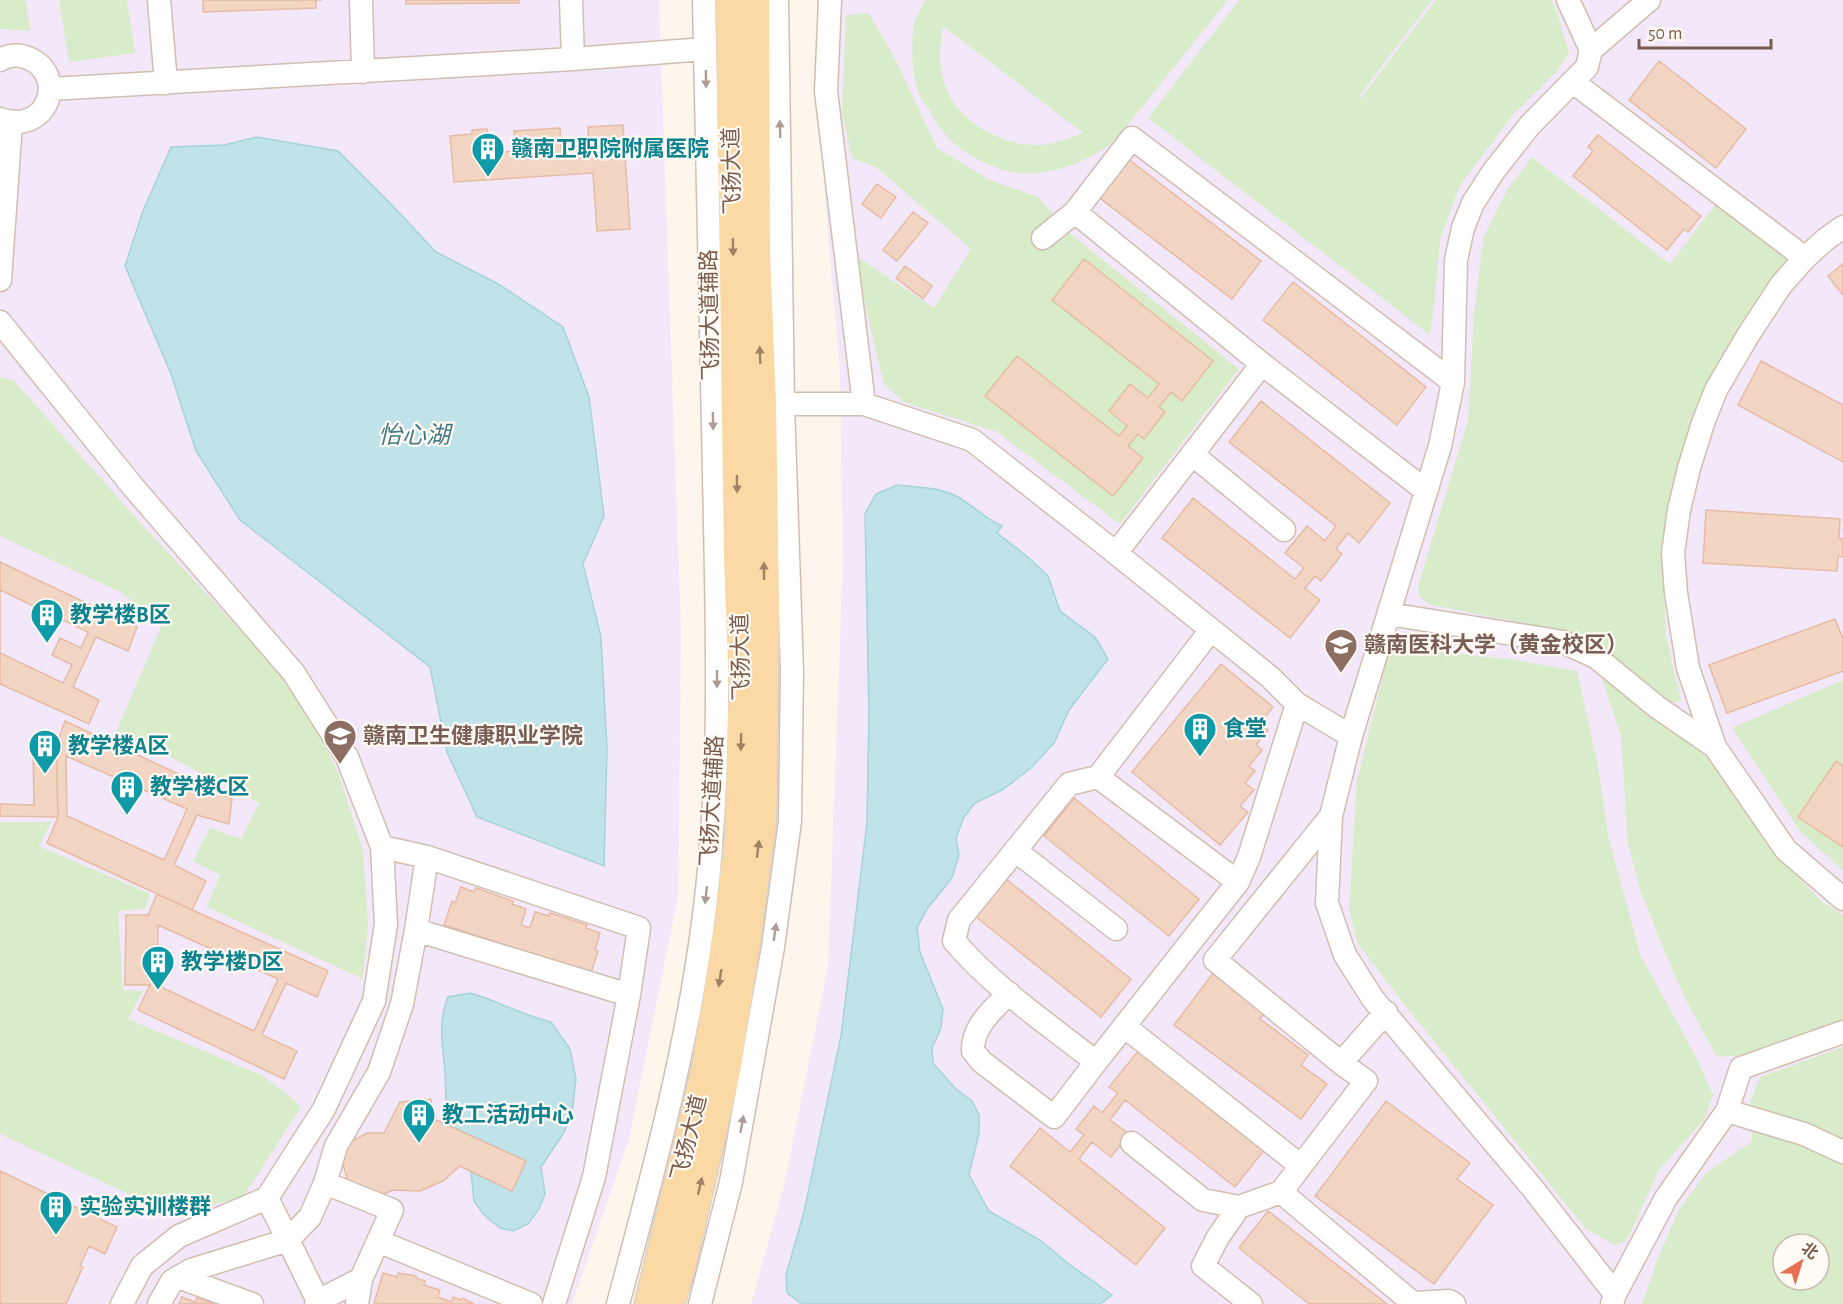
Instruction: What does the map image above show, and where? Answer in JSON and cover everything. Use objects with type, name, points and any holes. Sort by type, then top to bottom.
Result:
[{"type":"main road","name":"飞扬大道","points":[[649,1304],[706,1069],[727,936],[739,839],[743,692],[738,556],[760,403],[732,201],[730,0]]},
{"type":"main road","name":"飞扬大道","points":[[670,1304],[682,1263],[726,1071],[762,822],[765,607],[756,253],[755,0]]},
{"type":"street","points":[[159,0],[166,83]]},
{"type":"street","points":[[361,0],[363,72]]},
{"type":"street","points":[[571,0],[573,59]]},
{"type":"street","name":"飞扬大道辅路","points":[[618,1304],[657,1158],[684,1036],[702,932],[717,761],[718,636],[704,0]]},
{"type":"street","points":[[760,0],[777,42]]},
{"type":"street","points":[[700,1304],[731,1182],[773,946],[790,820],[792,671],[760,403],[781,169],[777,0]]},
{"type":"street","points":[[830,0],[826,91],[864,404]]},
{"type":"street","points":[[1568,0],[1591,50]]},
{"type":"street","points":[[1649,0],[1591,50],[1587,67],[1530,125],[1493,172],[1473,203],[1463,228],[1456,260],[1453,382],[1440,446],[1351,736],[1331,816],[1327,903],[1345,954],[1373,999],[1534,1190],[1613,1299],[1666,1198],[1727,1111],[1741,1068],[1843,1032]]},
{"type":"street","points":[[50,89],[363,72],[705,49]]},
{"type":"street","points":[[0,60],[14,56],[34,61],[48,78],[50,89],[48,101],[42,111],[33,118],[23,122],[5,121],[0,280]]},
{"type":"street","points":[[1573,82],[1805,258]]},
{"type":"street","points":[[706,126],[732,201]]},
{"type":"street","points":[[1043,238],[1074,212],[1132,138],[1453,382]]},
{"type":"street","points":[[756,253],[781,169]]},
{"type":"street","points":[[1074,212],[1262,364],[1425,490]]},
{"type":"street","points":[[1843,227],[1805,258],[1781,285],[1716,390],[1696,446],[1679,510],[1673,553],[1676,593],[1688,668],[1715,747],[1786,850],[1843,899]]},
{"type":"street","points":[[0,322],[134,488],[293,672],[347,757],[382,847],[386,924],[374,1001],[324,1109],[267,1198],[179,1236],[142,1266],[122,1304]]},
{"type":"street","points":[[1116,553],[1262,364]]},
{"type":"street","points":[[760,403],[864,404],[972,440],[1270,677],[1297,704],[1351,736]]},
{"type":"street","points":[[1192,454],[1284,530]]},
{"type":"street","points":[[718,636],[738,556]]},
{"type":"street","points":[[765,607],[792,671]]},
{"type":"street","points":[[1389,614],[1563,642],[1596,657],[1657,707],[1715,747]]},
{"type":"street","points":[[1096,1062],[1009,993],[966,955],[954,941],[959,920],[1069,784],[1098,777],[1211,630]]},
{"type":"street","points":[[1009,993],[978,1028],[972,1040],[973,1051],[982,1062],[1054,1117],[1238,882],[1249,857],[1297,704]]},
{"type":"street","points":[[717,761],[739,839]]},
{"type":"street","points":[[1098,777],[1238,882]]},
{"type":"street","points":[[1132,1143],[1203,1200],[1239,1207],[1281,1192],[1366,1081],[1215,960],[1331,816]]},
{"type":"street","points":[[382,847],[427,857],[639,928],[629,995],[594,1177],[554,1304]]},
{"type":"street","points":[[1016,851],[1116,929]]},
{"type":"street","points":[[159,1304],[172,1281],[178,1277],[191,1270],[288,1240],[310,1217],[325,1183],[336,1146],[380,1072],[402,1004],[427,857]]},
{"type":"street","points":[[416,930],[629,995]]},
{"type":"street","points":[[1341,1063],[1386,1012]]},
{"type":"street","points":[[1124,1026],[1301,1166]]},
{"type":"street","points":[[1727,1111],[1804,1134],[1843,1152]]},
{"type":"street","points":[[682,1263],[731,1182]]},
{"type":"street","points":[[325,1183],[392,1210],[361,1279],[357,1304]]},
{"type":"street","points":[[1281,1192],[1415,1304],[1449,1301],[1454,1304]]},
{"type":"street","points":[[267,1198],[317,1302],[361,1279]]},
{"type":"street","points":[[1239,1207],[1218,1237],[1203,1266],[1251,1304]]},
{"type":"street","points":[[378,1241],[531,1304]]},
{"type":"street","points":[[178,1277],[252,1304]]},
{"type":"shaded area","name":"赣南卫生健康职业学院","points":[[0,0],[659,0],[681,634],[678,897],[629,1139],[572,1304],[0,1304]]},
{"type":"shaded area","name":"赣南医科大学（黄金校区）","points":[[817,0],[1843,0],[1843,1304],[751,1304],[784,1186],[828,966],[843,560],[840,373],[821,149]]},
{"type":"green space","points":[[0,0],[26,0],[30,31],[0,29]]},
{"type":"green space","points":[[59,0],[127,0],[135,53],[69,62]]},
{"type":"green space","points":[[925,0],[1228,0],[1114,142],[1069,166],[1038,173],[1025,173],[999,169],[974,158],[963,150],[942,131],[920,96],[914,73],[912,47],[915,21]],"holes":[[[943,26],[1083,133],[1056,142],[1033,145],[1005,140],[991,134],[966,117],[945,87],[940,61]]]},
{"type":"green space","points":[[1239,0],[1432,0],[1359,96],[1361,98],[1436,0],[1551,0],[1557,11],[1569,53],[1556,72],[1512,116],[1459,187],[1440,240],[1430,335],[1148,118]]},
{"type":"green space","points":[[869,13],[895,59],[937,148],[990,180],[1038,197],[1073,236],[1239,369],[1120,524],[997,432],[904,402],[884,384],[853,254],[934,308],[971,249],[876,167],[852,158],[842,111],[846,15]]},
{"type":"green space","points":[[1532,157],[1670,264],[1715,205],[1792,259],[1743,320],[1707,388],[1672,485],[1663,568],[1666,635],[1681,701],[1663,705],[1607,651],[1575,633],[1430,605],[1420,597],[1418,586],[1468,421],[1474,313],[1484,236],[1507,190]]},
{"type":"green space","points":[[0,377],[14,381],[146,529],[273,665],[311,716],[339,775],[363,850],[368,925],[363,979],[207,907],[220,875],[193,861],[210,828],[241,839],[259,803],[117,730],[162,625],[122,593],[0,536]]},
{"type":"green space","points":[[1390,647],[1509,659],[1577,671],[1598,766],[1608,835],[1640,954],[1697,1059],[1713,1095],[1704,1120],[1659,1170],[1627,1240],[1615,1245],[1586,1229],[1358,944],[1349,909],[1357,781]]},
{"type":"green space","points":[[1605,676],[1712,762],[1778,856],[1821,901],[1843,915],[1843,1020],[1749,1055],[1717,1057],[1686,1000],[1640,889],[1628,844],[1621,736],[1602,679]]},
{"type":"green space","points":[[1843,680],[1843,871],[1799,830],[1732,728]]},
{"type":"green space","points":[[0,822],[51,822],[39,846],[150,894],[145,909],[118,911],[123,990],[143,991],[128,1019],[261,1075],[301,1107],[243,1197],[173,1215],[0,1134]]},
{"type":"green space","points":[[1843,1047],[1843,1304],[1642,1304],[1678,1211],[1706,1173],[1752,1141],[1750,1103],[1760,1077]]},
{"type":"water","name":"怡心湖","points":[[257,137],[338,151],[436,252],[500,285],[563,327],[589,397],[604,516],[583,564],[601,637],[607,749],[604,866],[477,817],[447,752],[430,667],[240,520],[196,451],[171,374],[125,266],[143,211],[171,147],[224,145]]},
{"type":"water","points":[[897,485],[928,488],[951,494],[1002,526],[997,533],[1048,576],[1060,611],[1095,637],[1108,659],[1069,710],[1054,743],[1031,768],[1002,790],[975,803],[964,817],[956,838],[959,855],[952,878],[927,909],[917,928],[920,952],[943,1009],[941,1028],[932,1048],[933,1063],[955,1088],[972,1101],[979,1115],[979,1133],[969,1175],[989,1211],[1040,1240],[1112,1295],[1100,1304],[802,1304],[787,1293],[786,1275],[804,1212],[841,1036],[867,823],[869,714],[865,514],[876,494]]},
{"type":"water","points":[[470,993],[551,1022],[570,1049],[576,1079],[572,1113],[563,1134],[541,1167],[545,1194],[539,1209],[528,1224],[513,1231],[500,1228],[484,1215],[474,1201],[471,1172],[512,1190],[526,1161],[446,1124],[443,1016],[448,997]]},
{"type":"building","points":[[203,0],[316,0],[316,8],[203,12]]},
{"type":"building","points":[[406,0],[519,0],[519,3],[406,4]]},
{"type":"building","points":[[1659,61],[1746,129],[1716,168],[1629,100]]},
{"type":"building","name":"赣南卫职院附属医院","points":[[623,125],[630,229],[597,231],[593,173],[454,182],[450,136],[472,134],[472,130],[487,129],[489,153],[515,151],[514,131],[560,128],[561,148],[589,146],[588,127]]},
{"type":"building","points":[[1598,135],[1701,216],[1688,232],[1684,229],[1667,250],[1573,176],[1593,151],[1588,147]]},
{"type":"building","points":[[1127,158],[1261,261],[1232,299],[1097,196]]},
{"type":"building","points":[[877,184],[896,197],[881,218],[862,204]]},
{"type":"building","points":[[913,212],[928,223],[897,261],[883,250]]},
{"type":"building","points":[[1084,259],[1213,361],[1182,401],[1171,392],[1159,407],[1165,412],[1144,439],[1138,434],[1128,446],[1143,458],[1113,496],[985,396],[1017,356],[1119,436],[1127,426],[1109,411],[1130,384],[1148,398],[1159,384],[1052,300]]},
{"type":"building","points":[[1843,264],[1843,295],[1828,276]]},
{"type":"building","points":[[905,266],[932,286],[923,299],[896,278]]},
{"type":"building","points":[[1293,282],[1426,387],[1397,425],[1263,320]]},
{"type":"building","points":[[1761,361],[1843,405],[1843,462],[1738,405]]},
{"type":"building","points":[[1261,401],[1390,503],[1359,543],[1348,533],[1336,549],[1342,554],[1321,581],[1315,576],[1305,588],[1320,600],[1290,638],[1162,538],[1193,498],[1295,579],[1304,568],[1285,553],[1307,526],[1325,541],[1336,526],[1229,442]]},
{"type":"building","points":[[1706,510],[1840,519],[1839,538],[1843,539],[1843,557],[1838,556],[1837,571],[1703,563]]},
{"type":"building","name":"教学楼B区","points":[[0,562],[137,627],[128,651],[96,637],[73,687],[99,700],[89,724],[0,684]]},
{"type":"building","points":[[0,590],[88,632],[81,648],[60,638],[52,655],[72,665],[63,683],[0,653]]},
{"type":"building","points":[[1835,619],[1843,639],[1843,671],[1727,713],[1709,665]]},
{"type":"building","name":"食堂","points":[[1221,664],[1273,707],[1260,723],[1268,730],[1256,745],[1262,750],[1249,766],[1255,771],[1245,783],[1254,790],[1240,806],[1248,812],[1220,845],[1132,772]]},
{"type":"building","name":"教学楼C区","points":[[65,721],[232,799],[229,824],[197,815],[174,865],[206,881],[192,910],[47,843],[58,817],[56,746]]},
{"type":"building","name":"教学楼A区","points":[[33,746],[56,746],[58,817],[0,816],[0,804],[34,805]]},
{"type":"building","points":[[66,756],[187,809],[164,860],[67,816]]},
{"type":"building","points":[[1836,761],[1843,766],[1843,847],[1798,817]]},
{"type":"building","points":[[1074,798],[1199,899],[1169,936],[1044,836]]},
{"type":"building","points":[[1006,879],[1131,979],[1101,1017],[976,917]]},
{"type":"building","points":[[461,887],[474,892],[476,888],[513,901],[512,904],[526,909],[521,925],[530,928],[535,912],[549,916],[550,913],[587,925],[586,928],[600,933],[595,950],[598,951],[591,973],[444,925],[452,901],[455,903]]},
{"type":"building","name":"教学楼D区","points":[[157,894],[328,971],[317,997],[286,983],[262,1035],[297,1051],[284,1079],[138,1010],[150,985],[125,985],[126,915],[148,915]],"holes":[[[158,925],[278,979],[254,1031],[157,985]]]},
{"type":"building","points":[[1214,972],[1266,1011],[1260,1019],[1308,1055],[1301,1065],[1327,1084],[1301,1119],[1174,1025]]},
{"type":"building","points":[[1139,1050],[1265,1149],[1235,1187],[1125,1100],[1110,1120],[1129,1134],[1111,1157],[1092,1142],[1079,1159],[1165,1228],[1136,1265],[1010,1166],[1040,1128],[1070,1152],[1084,1135],[1076,1129],[1094,1106],[1102,1113],[1118,1093],[1109,1087]]},
{"type":"building","name":"教工活动中心","points":[[431,1099],[434,1119],[526,1161],[512,1191],[460,1166],[443,1181],[420,1191],[394,1190],[378,1196],[348,1181],[343,1165],[347,1148],[352,1141],[367,1133],[384,1133],[400,1102]]},
{"type":"building","points":[[1386,1101],[1470,1163],[1457,1179],[1493,1205],[1434,1284],[1315,1196]]},
{"type":"building","name":"实验实训楼群","points":[[0,1171],[117,1227],[105,1254],[89,1246],[80,1266],[83,1267],[66,1304],[0,1304]]},
{"type":"building","points":[[1268,1211],[1387,1304],[1309,1304],[1239,1248]]},
{"type":"building","points":[[383,1273],[397,1277],[398,1273],[416,1276],[425,1281],[424,1285],[440,1290],[438,1297],[451,1302],[453,1297],[461,1300],[462,1298],[474,1304],[374,1304]]},
{"type":"building","points":[[182,1297],[195,1302],[197,1298],[214,1303],[179,1304]]},
{"type":"place","name":"赣南卫职院附属医院","points":[[488,178]]},
{"type":"place","name":"教学楼B区","points":[[47,644]]},
{"type":"place","name":"赣南医科大学（黄金校区）","points":[[1341,674]]},
{"type":"place","name":"食堂","points":[[1200,758]]},
{"type":"place","name":"赣南卫生健康职业学院","points":[[340,765]]},
{"type":"place","name":"教学楼A区","points":[[45,775]]},
{"type":"place","name":"教学楼C区","points":[[127,816]]},
{"type":"place","name":"教学楼D区","points":[[158,991]]},
{"type":"place","name":"教工活动中心","points":[[419,1144]]},
{"type":"place","name":"实验实训楼群","points":[[56,1236]]}]
